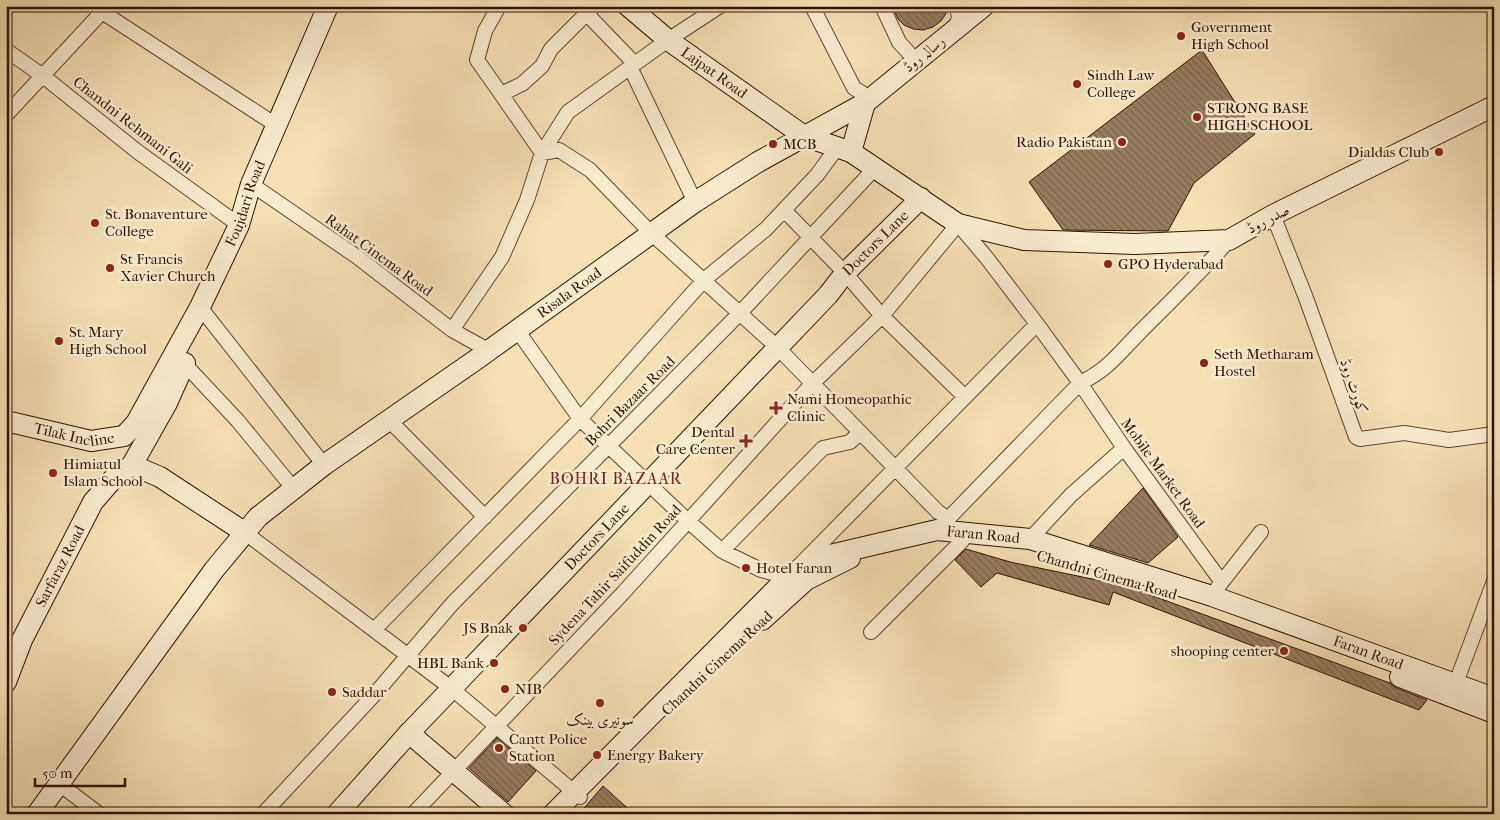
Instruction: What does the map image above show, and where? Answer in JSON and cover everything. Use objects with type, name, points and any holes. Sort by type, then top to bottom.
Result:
[{"type":"street","name":"Foujdari Road","points":[[136,423],[180,359],[200,307],[240,225],[251,184],[328,6]]},
{"type":"street","points":[[500,6],[485,31],[477,60],[542,153]]},
{"type":"street","name":"Lajpat Road","points":[[628,6],[668,40],[804,136],[844,150],[876,168],[958,224]]},
{"type":"street","points":[[452,330],[502,257],[527,200],[542,153],[568,112],[668,40],[720,6]]},
{"type":"street","points":[[374,630],[580,419],[705,280],[766,229],[817,175],[844,150],[867,100],[854,88],[812,6]]},
{"type":"street","points":[[882,6],[899,42],[916,61]]},
{"type":"street","points":[[955,29],[959,18],[957,6]]},
{"type":"street","name":"رسالہ روڈ","points":[[867,100],[984,6]]},
{"type":"street","points":[[6,115],[43,76],[99,9],[276,125]]},
{"type":"street","points":[[501,94],[522,84],[542,66],[551,49],[591,10],[633,66],[694,202]]},
{"type":"street","name":"Chandni Rehmani Gali","points":[[6,50],[43,76],[138,152],[240,225]]},
{"type":"street","name":"Risala Road","points":[[37,814],[244,532],[258,517],[324,465],[517,330],[694,202],[758,162],[867,100]]},
{"type":"street","name":"صدر روڈ","points":[[1080,382],[1099,374],[1115,360],[1140,332],[1196,278],[1229,240],[1273,215],[1494,106]]},
{"type":"street","points":[[542,153],[559,150],[590,170],[651,233],[777,347],[859,433],[937,510],[942,524],[1080,382]]},
{"type":"street","name":"Bohri Bazaar Road","points":[[264,814],[374,695],[452,604],[740,313],[876,168]]},
{"type":"street","name":"Rahat Cinema Road","points":[[251,184],[356,256],[452,330],[488,350]]},
{"type":"street","name":"Doctors Lane","points":[[336,814],[451,688],[649,484],[828,295],[845,273],[921,198]]},
{"type":"street","points":[[784,210],[845,273],[882,316],[964,396]]},
{"type":"street","name":"کورٹ روڈ","points":[[1273,215],[1306,298],[1356,437],[1360,439],[1404,433],[1449,440],[1494,434]]},
{"type":"street","points":[[958,224],[1024,240],[1135,244],[1229,240]]},
{"type":"street","name":"Sydena Tahir Saifuddin Road","points":[[413,814],[496,724],[623,593],[812,384],[882,316],[958,224]]},
{"type":"street","name":"Mobile Market Road","points":[[958,224],[986,257],[1080,382],[1216,589]]},
{"type":"street","points":[[200,307],[324,465]]},
{"type":"street","points":[[517,330],[580,419],[688,521],[722,551],[761,570],[788,577],[894,466],[1037,324]]},
{"type":"street","points":[[180,359],[167,403],[132,465],[160,477],[244,532],[406,656],[451,688],[577,794]]},
{"type":"street","points":[[180,359],[238,421],[293,488]]},
{"type":"street","points":[[389,420],[485,517]]},
{"type":"street","name":"Tilak Incline","points":[[6,421],[91,441],[124,436],[136,423]]},
{"type":"street","points":[[722,551],[823,448],[850,442],[859,433]]},
{"type":"street","points":[[1030,539],[1071,495],[1124,448]]},
{"type":"street","name":"Sarfaraz Road","points":[[6,682],[22,640],[93,502],[112,480],[132,465]]},
{"type":"street","name":"Faran Road","points":[[553,814],[577,794],[788,577],[817,558],[942,524],[1030,539],[1216,589],[1494,698]]},
{"type":"street","points":[[1216,589],[1261,532]]},
{"type":"street","points":[[871,632],[962,541]]},
{"type":"street","name":"Chandni Cinema Road","points":[[563,814],[577,794],[687,688],[806,580],[838,563],[880,548],[915,542],[962,541],[1016,549],[1216,607],[1494,713]]},
{"type":"street","points":[[1456,683],[1494,581]]},
{"type":"street","points":[[409,733],[452,772],[504,814]]},
{"type":"street","points":[[58,783],[98,814]]},
{"type":"building","points":[[892,6],[948,6],[949,9],[941,21],[933,27],[923,30],[913,29],[904,25],[898,19]]},
{"type":"building","name":"Radio Pakistan","points":[[1202,50],[1255,134],[1194,183],[1168,231],[1063,230],[1029,182]]},
{"type":"building","points":[[1143,488],[1178,537],[1148,563],[1089,545]]},
{"type":"building","name":"shooping center","points":[[966,549],[1010,562],[1126,586],[1390,683],[1396,688],[1427,700],[1419,710],[1113,592],[1109,605],[997,573],[981,587],[955,560]]},
{"type":"building","name":"Cantt Police Station","points":[[497,738],[536,771],[508,802],[469,768]]},
{"type":"building","points":[[603,786],[634,814],[579,814]]},
{"type":"place","name":"Government High School","points":[[1181,36]]},
{"type":"place","name":"Sindh Law College","points":[[1077,84]]},
{"type":"place","name":"STRONG BASE HIGH SCHOOL","points":[[1197,117]]},
{"type":"place","name":"Radio Pakistan","points":[[1122,142]]},
{"type":"place","name":"MCB","points":[[773,144]]},
{"type":"place","name":"Dialdas Club","points":[[1439,152]]},
{"type":"place","name":"St. Bonaventure College","points":[[95,223]]},
{"type":"place","name":"GPO Hyderabad","points":[[1108,264]]},
{"type":"place","name":"St Francis Xavier Church","points":[[110,268]]},
{"type":"place","name":"St. Mary High School","points":[[59,341]]},
{"type":"place","name":"Seth Metharam Hostel","points":[[1204,363]]},
{"type":"place","name":"Nami Homeopathic Clinic","points":[[776,408]]},
{"type":"place","name":"Dental Care Center","points":[[746,441]]},
{"type":"place","name":"Himiatul Islam School","points":[[53,473]]},
{"type":"place","name":"Hotel Faran","points":[[746,568]]},
{"type":"place","name":"JS Bnak","points":[[523,628]]},
{"type":"place","name":"shooping center","points":[[1284,651]]},
{"type":"place","name":"HBL Bank","points":[[494,663]]},
{"type":"place","name":"NIB","points":[[505,689]]},
{"type":"place","name":"Saddar","points":[[332,692]]},
{"type":"place","name":"سونیری بینک","points":[[600,703]]},
{"type":"place","name":"Cantt Police Station","points":[[499,748]]},
{"type":"place","name":"Energy Bakery","points":[[597,755]]},
{"type":"district","name":"BOHRI BAZAAR","points":[[616,478]]}]
